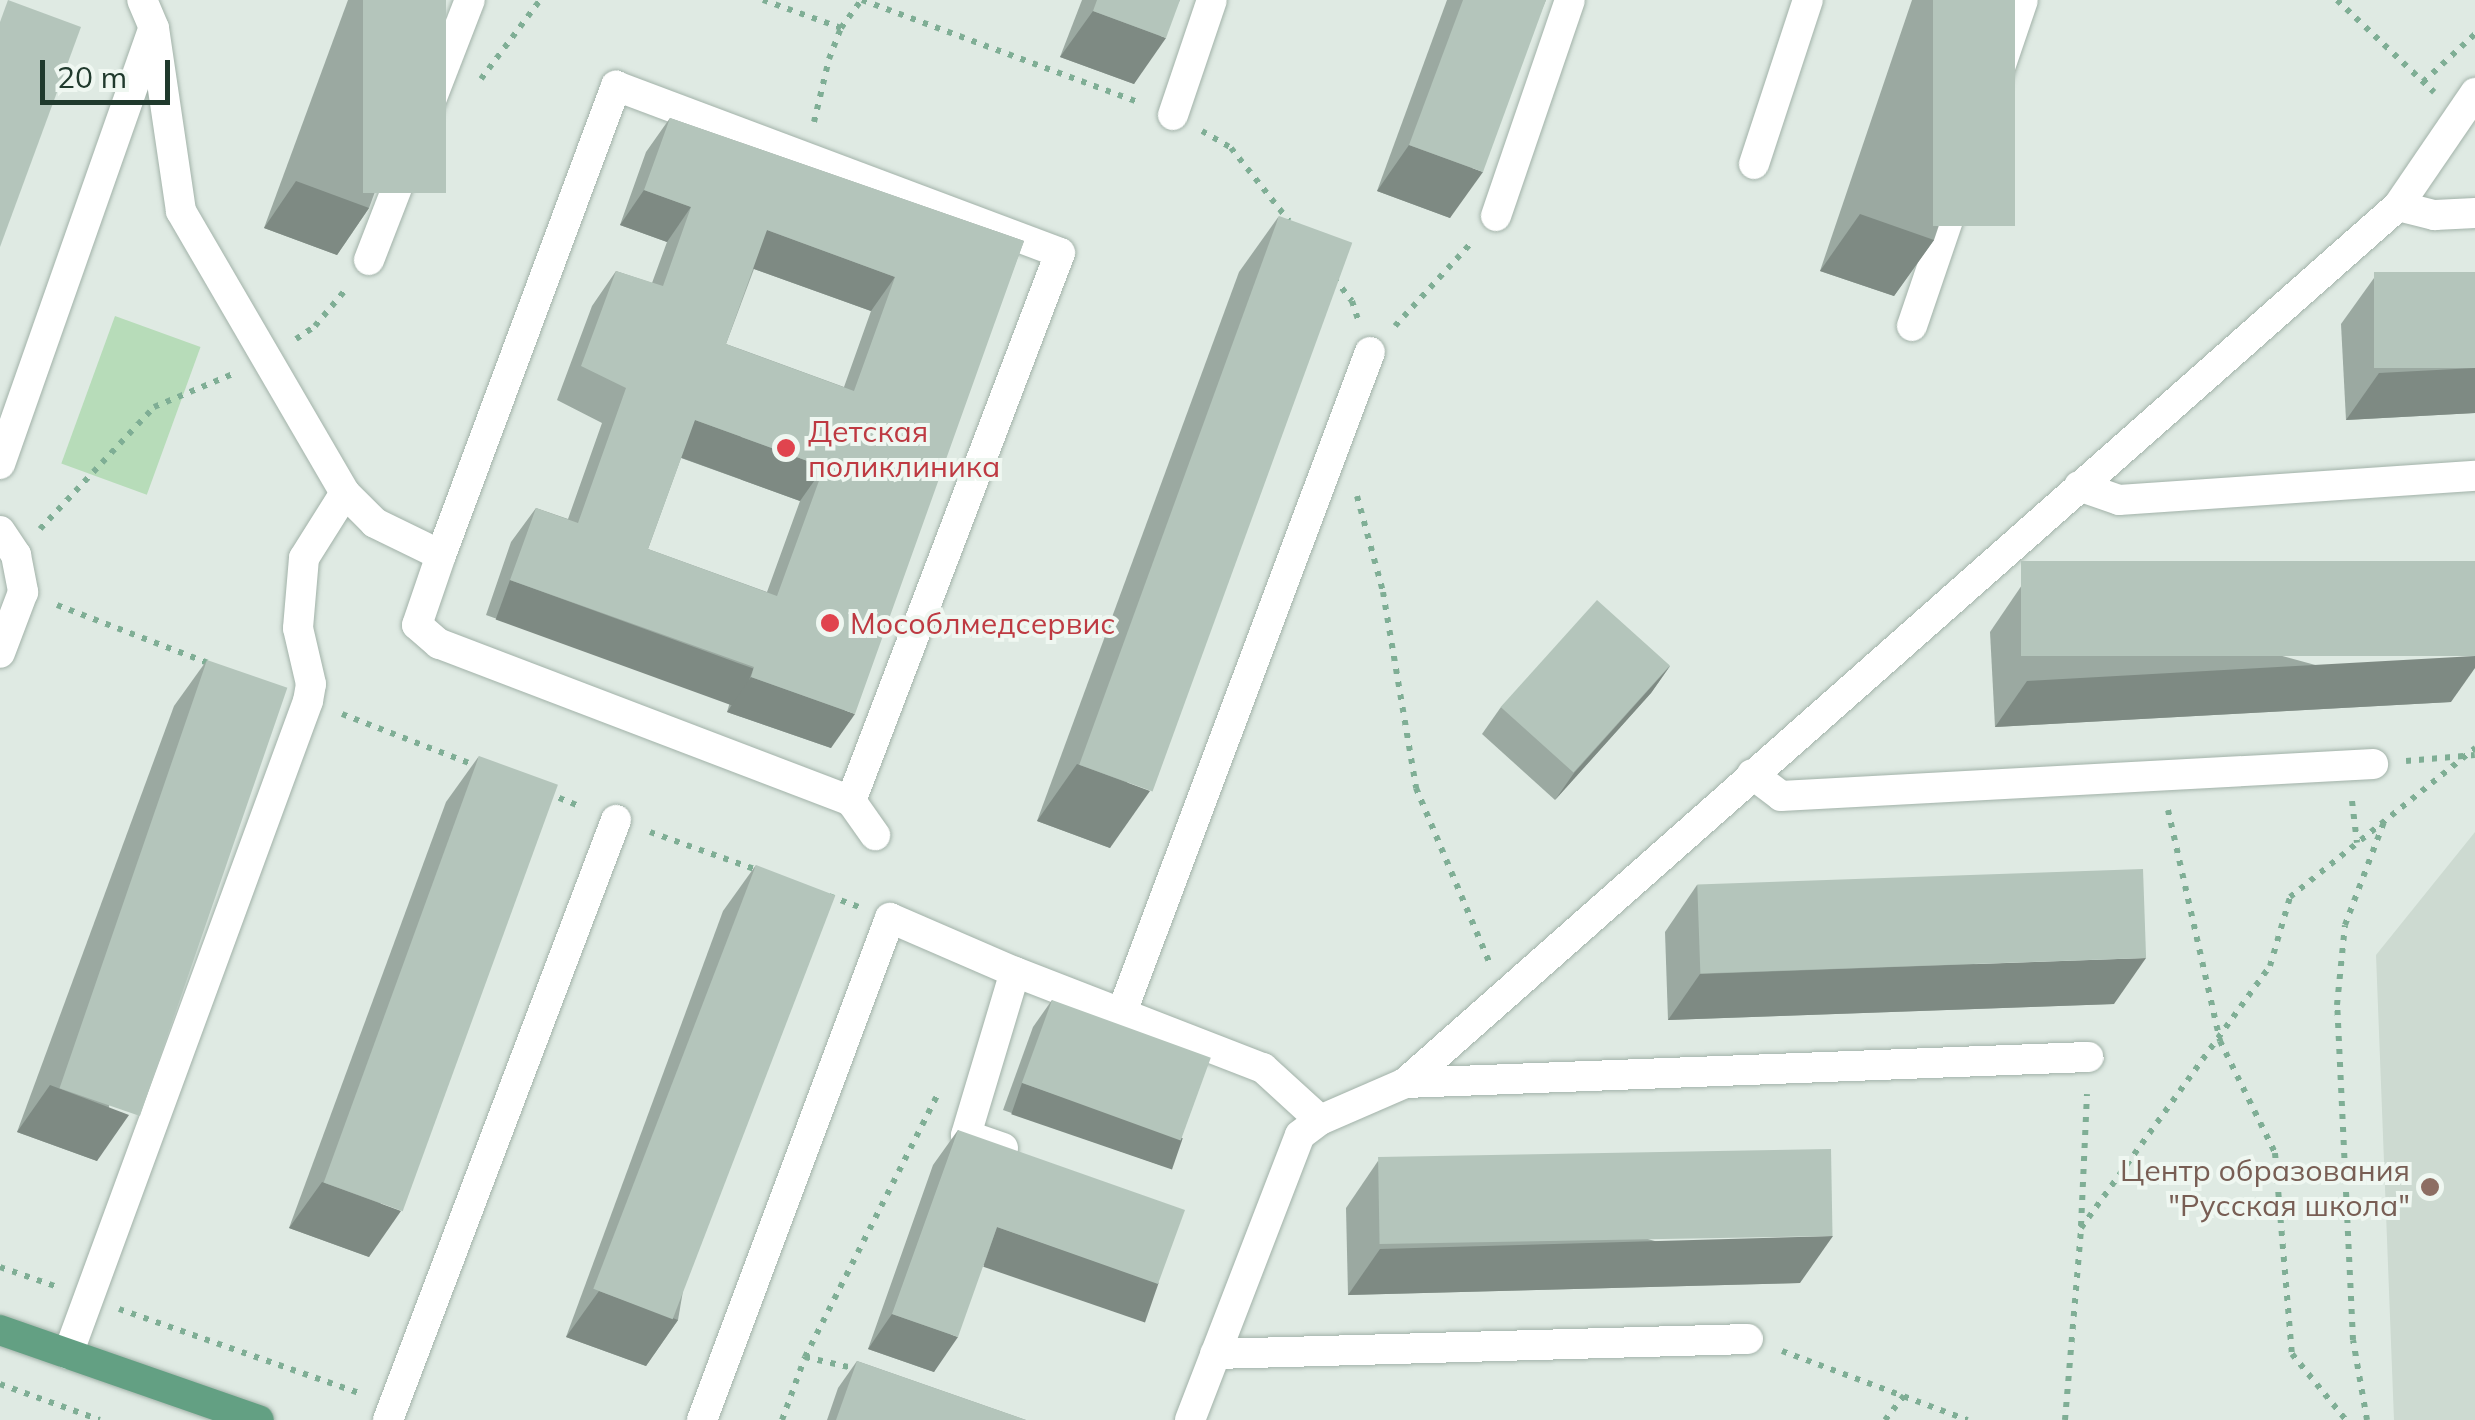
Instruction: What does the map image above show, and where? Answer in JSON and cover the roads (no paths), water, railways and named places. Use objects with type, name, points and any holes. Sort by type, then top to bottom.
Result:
[{"type":"main road","points":[[0,1330],[259,1420]]},
{"type":"lane","points":[[370,260],[470,0]]},
{"type":"lane","points":[[1173,115],[1212,0]]},
{"type":"lane","points":[[1496,216],[1570,0]]},
{"type":"lane","points":[[1754,164],[1808,0]]},
{"type":"lane","points":[[1912,326],[2022,0]]},
{"type":"lane","points":[[148,14],[181,211],[345,493],[375,523],[441,555]]},
{"type":"lane","points":[[0,464],[148,14]]},
{"type":"lane","points":[[851,801],[1060,252],[616,86],[418,624],[439,644],[851,801],[874,835]]},
{"type":"lane","points":[[1190,1420],[1300,1135],[1320,1120],[1405,1083],[2398,206],[2467,105]]},
{"type":"lane","points":[[2398,206],[2435,215],[2475,213]]},
{"type":"lane","points":[[1122,1012],[1370,352]]},
{"type":"lane","points":[[2079,486],[2119,500],[2475,476]]},
{"type":"lane","points":[[68,1354],[308,701],[311,684],[298,628],[304,558],[345,493]]},
{"type":"lane","points":[[0,653],[23,592],[8,543]]},
{"type":"lane","points":[[1752,774],[1780,796],[2373,764]]},
{"type":"lane","points":[[391,1413],[616,820]]},
{"type":"lane","points":[[702,1420],[890,918],[1015,972],[1263,1068],[1320,1120]]},
{"type":"lane","points":[[1015,972],[966,1135],[1037,1160]]},
{"type":"lane","points":[[1405,1083],[2089,1057]]},
{"type":"lane","points":[[1215,1354],[1748,1339]]},
{"type":"place","name":"Детская поликлиника","points":[[786,448]]},
{"type":"place","name":"Мособлмедсервис","points":[[830,623]]},
{"type":"place","name":"Центр образования \"Русская школа\"","points":[[2430,1187]]}]
